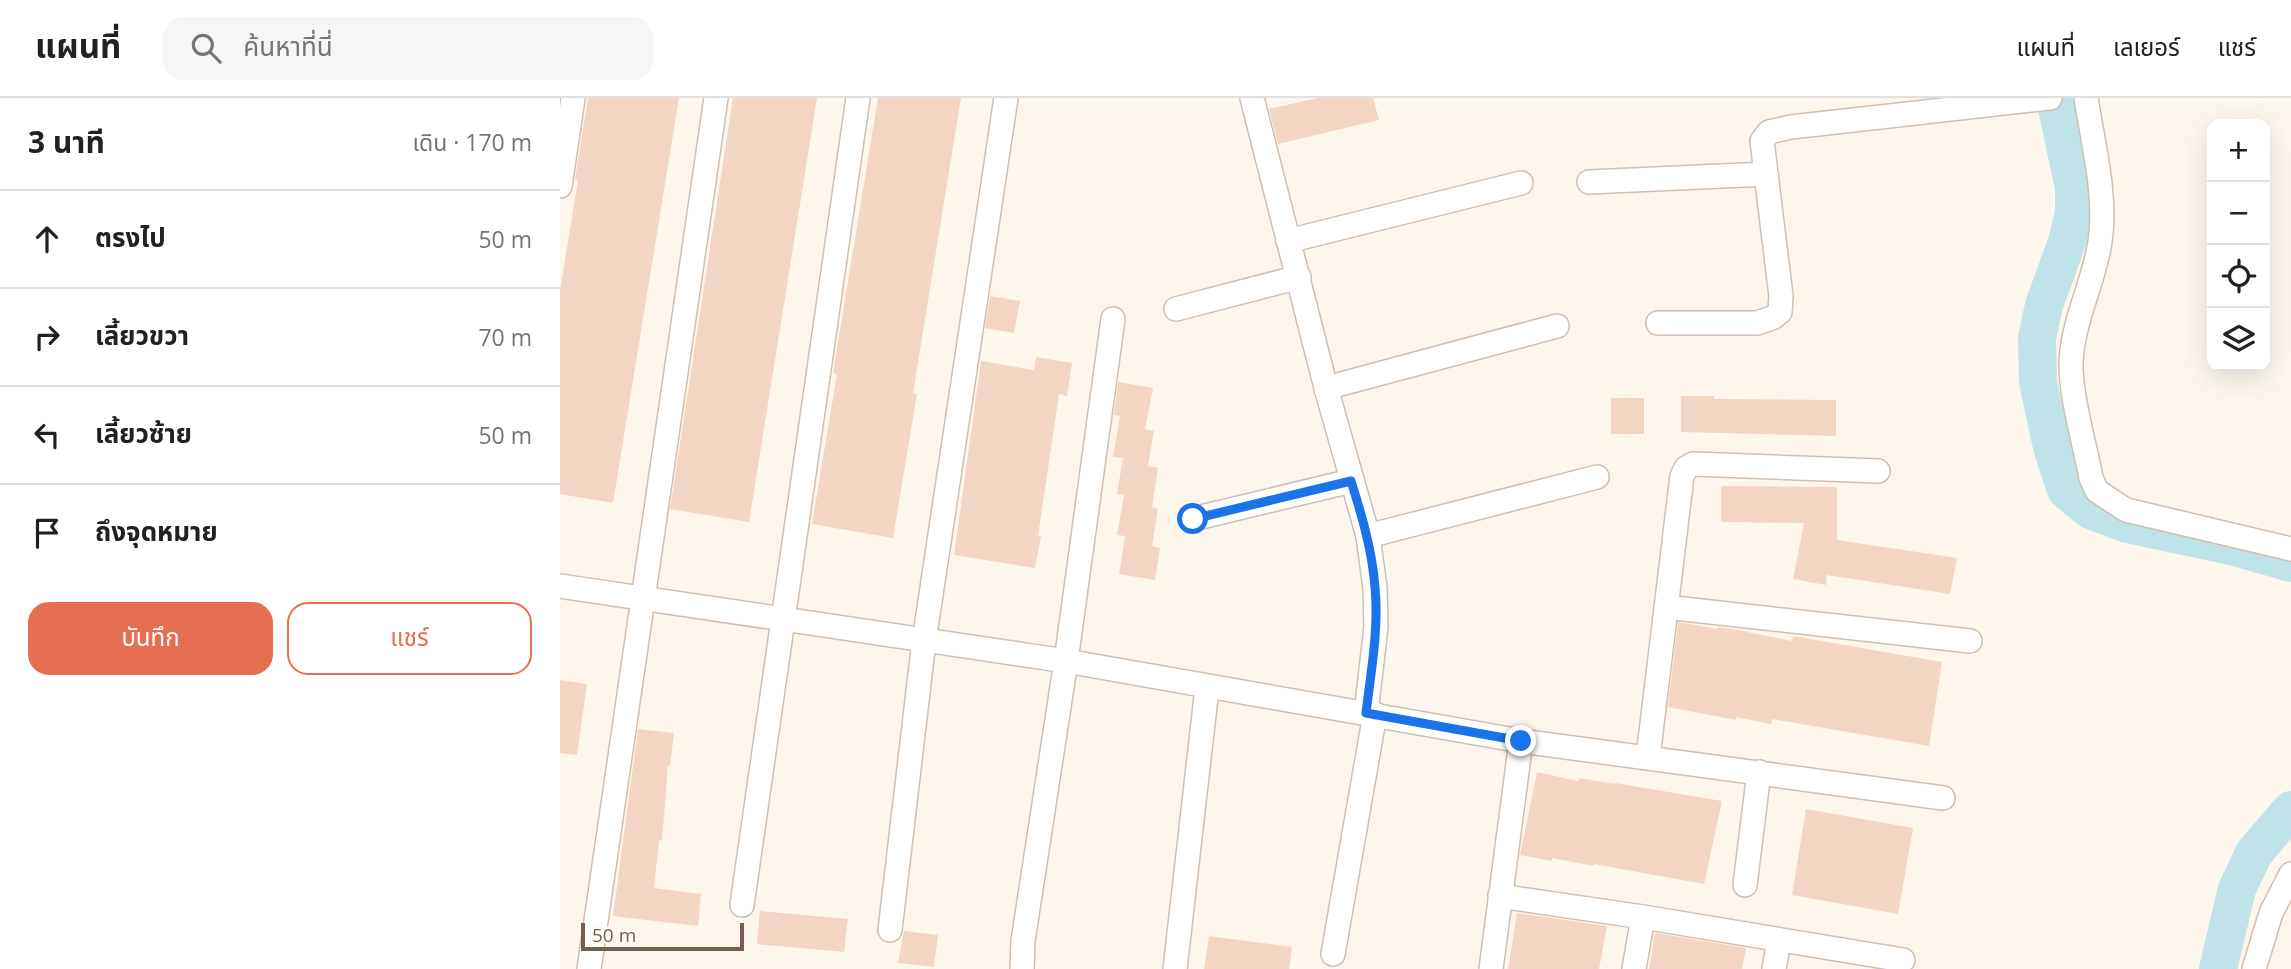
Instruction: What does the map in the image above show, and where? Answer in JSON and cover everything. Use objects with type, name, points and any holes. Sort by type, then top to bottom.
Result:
[{"type":"street","points":[[560,186],[573,98]]},
{"type":"street","points":[[589,969],[716,98]]},
{"type":"street","points":[[742,905],[858,98]]},
{"type":"street","points":[[891,930],[924,641],[1006,98]]},
{"type":"street","points":[[2086,98],[2101,212],[2101,239],[2075,334],[2071,363],[2091,478],[2097,491],[2126,510],[2291,550]]},
{"type":"street","points":[[1258,99],[1289,241],[1326,388],[1368,537],[1375,588],[1376,627],[1370,713],[1332,954]]},
{"type":"street","points":[[1658,323],[1757,323],[1780,312],[1781,296],[1762,141],[1769,132],[2039,99]]},
{"type":"street","points":[[1589,183],[1766,174]]},
{"type":"street","points":[[1289,241],[1521,183]]},
{"type":"street","points":[[1176,309],[1299,277]]},
{"type":"street","points":[[1022,969],[1023,941],[1066,662],[1113,319]]},
{"type":"street","points":[[1326,388],[1557,326]]},
{"type":"street","points":[[1648,757],[1682,476],[1686,468],[1693,464],[1878,471]]},
{"type":"street","points":[[1368,537],[1597,477]]},
{"type":"street","points":[[1193,519],[1351,481]]},
{"type":"street","points":[[560,586],[1066,662],[1521,741],[1942,798]]},
{"type":"street","points":[[1666,607],[1970,642]]},
{"type":"street","points":[[1175,969],[1207,688]]},
{"type":"street","points":[[1492,969],[1521,741]]},
{"type":"street","points":[[1745,884],[1759,772]]},
{"type":"street","points":[[2254,969],[2271,913],[2291,874]]},
{"type":"street","points":[[1500,896],[1903,960]]},
{"type":"street","points":[[1634,969],[1643,917]]},
{"type":"street","points":[[1774,969],[1779,940]]},
{"type":"building","points":[[588,98],[679,98],[613,503],[560,494],[560,291]]},
{"type":"building","points":[[733,98],[817,98],[749,522],[670,509]]},
{"type":"building","points":[[878,98],[961,98],[913,393],[917,394],[893,538],[812,524],[837,374],[833,373]]},
{"type":"building","points":[[1318,98],[1373,98],[1379,120],[1278,144],[1269,109]]},
{"type":"building","points":[[990,296],[1020,301],[1014,333],[985,328]]},
{"type":"building","points":[[1036,357],[1072,363],[1067,396],[1059,394],[1035,568],[954,555],[981,361],[1034,370]]},
{"type":"building","points":[[1118,382],[1153,388],[1145,429],[1154,431],[1148,466],[1158,468],[1152,507],[1158,509],[1152,546],[1160,548],[1155,580],[1119,574],[1125,536],[1117,535],[1124,495],[1117,494],[1123,458],[1113,457],[1120,416],[1114,415]]},
{"type":"building","points":[[1681,396],[1714,396],[1714,399],[1836,400],[1836,436],[1681,432]]},
{"type":"building","points":[[1611,398],[1644,398],[1644,434],[1611,434]]},
{"type":"building","points":[[1721,486],[1837,487],[1837,540],[1957,558],[1950,594],[1827,575],[1826,585],[1793,579],[1804,523],[1721,522]]},
{"type":"building","points":[[1678,622],[1792,641],[1793,636],[1942,662],[1929,746],[1772,719],[1771,724],[1736,717],[1736,720],[1668,707]]},
{"type":"building","points":[[560,680],[587,684],[577,755],[560,753]]},
{"type":"building","points":[[638,729],[674,733],[654,888],[701,894],[698,926],[613,916]]},
{"type":"building","points":[[1537,772],[1578,781],[1579,778],[1615,783],[1722,801],[1704,884],[1594,864],[1520,855]]},
{"type":"building","points":[[1806,809],[1913,828],[1898,914],[1792,895]]},
{"type":"building","points":[[760,911],[848,919],[844,952],[757,944]]},
{"type":"building","points":[[1517,913],[1607,926],[1599,969],[1508,969]]},
{"type":"building","points":[[904,931],[938,935],[934,967],[898,963]]},
{"type":"building","points":[[1655,933],[1746,948],[1742,969],[1649,969]]},
{"type":"building","points":[[1209,936],[1292,947],[1289,969],[1204,969]]},
{"type":"waterway","points":[[2055,98],[2074,188],[2074,212],[2067,242],[2044,305],[2037,338],[2038,382],[2052,447],[2066,490],[2090,510],[2127,524],[2235,547],[2291,563]]},
{"type":"waterway","points":[[2218,969],[2237,889],[2254,853],[2291,810]]},
{"type":"route","points":[[1193,519],[1351,481],[1368,537],[1375,588],[1376,627],[1366,713],[1521,741]]}]
